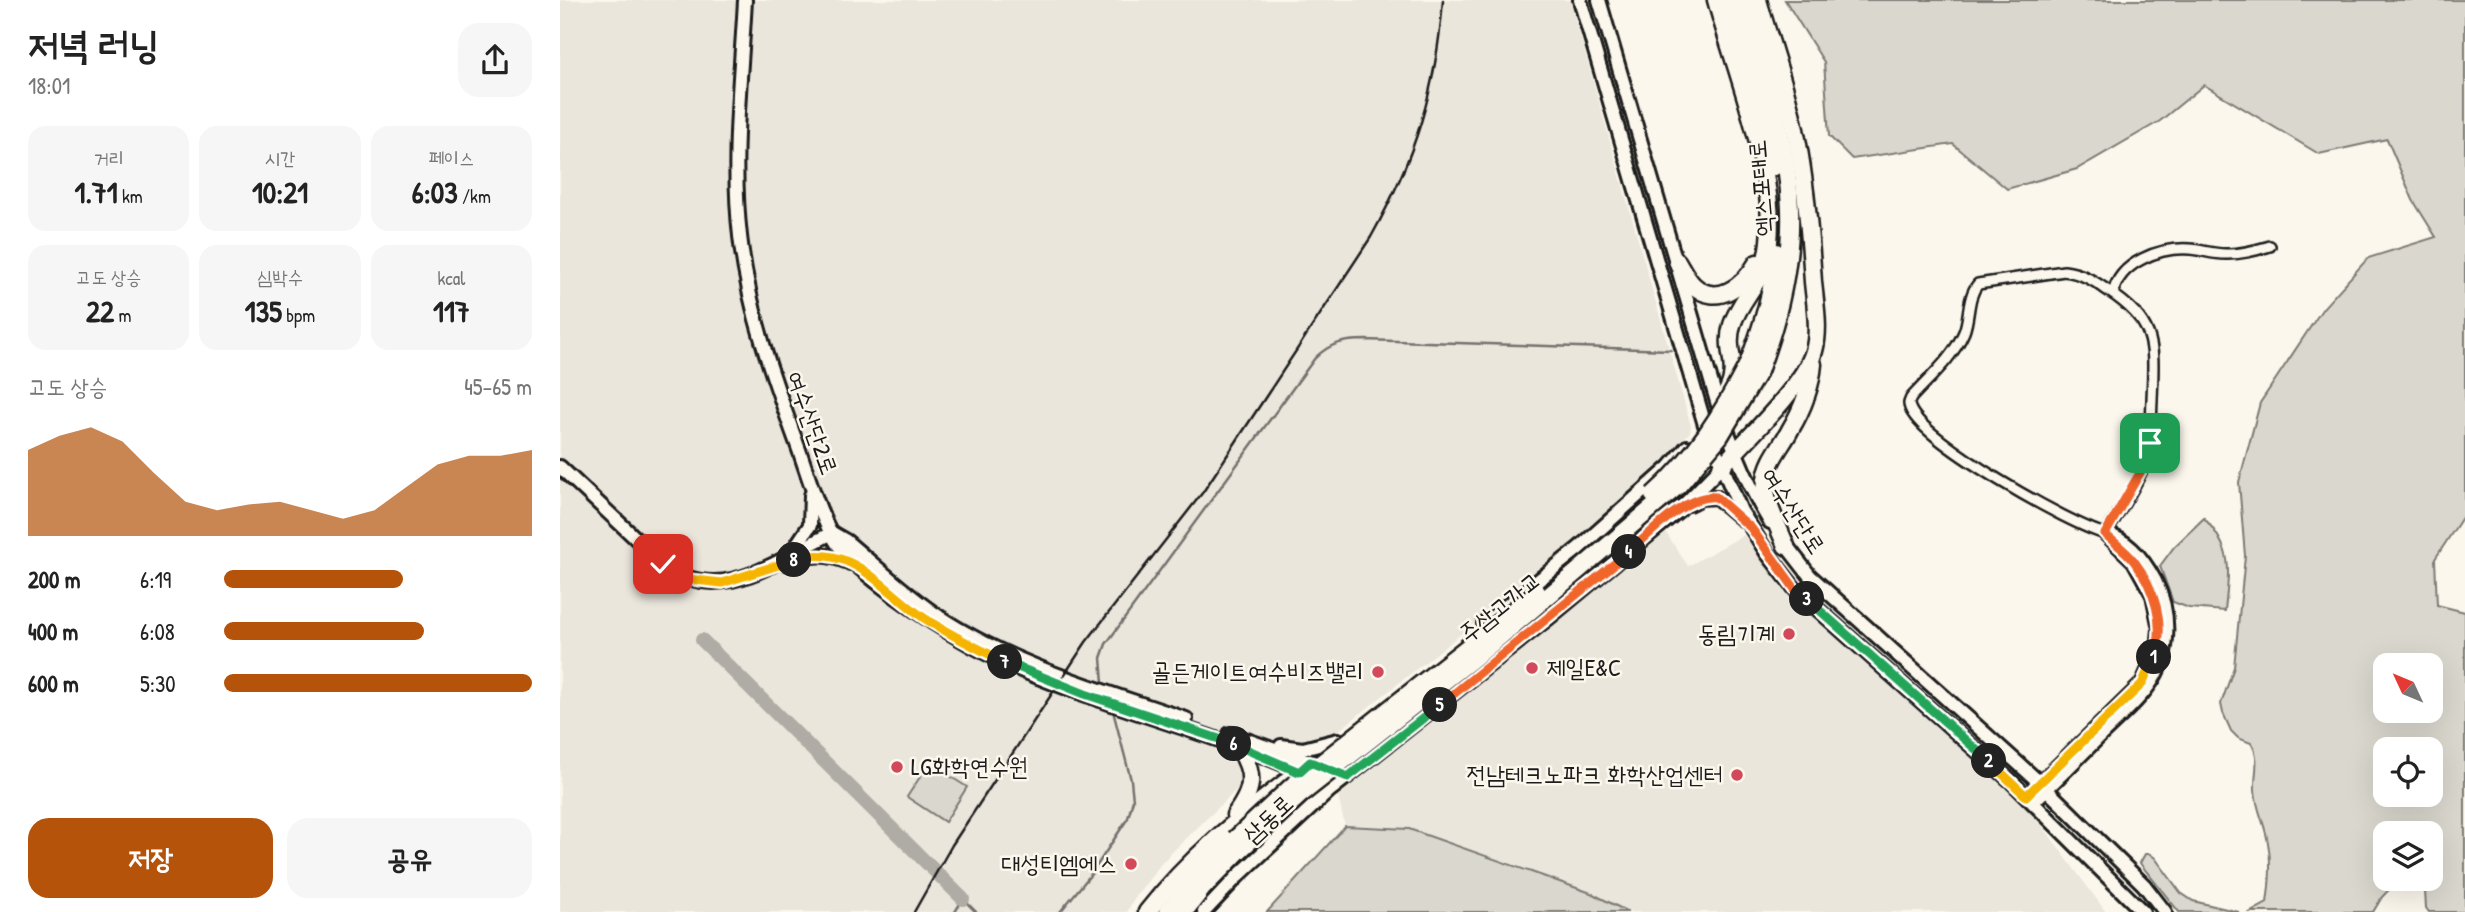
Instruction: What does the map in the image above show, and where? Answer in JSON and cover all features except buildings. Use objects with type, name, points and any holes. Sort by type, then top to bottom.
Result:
[{"type":"highway","points":[[1716,0],[1764,167],[1769,223],[1769,242],[1764,267],[1732,325],[1730,341],[1734,374],[1718,405]]},
{"type":"highway","name":"엑스포대로","points":[[1730,0],[1768,132],[1778,202],[1774,278],[1754,368]]},
{"type":"highway","name":"엑스포대로","points":[[1744,0],[1777,123],[1790,208],[1785,282],[1773,332],[1754,368]]},
{"type":"highway","points":[[1758,0],[1796,136],[1808,210],[1813,279],[1814,351],[1807,393],[1789,433],[1773,457],[1766,480],[1767,495],[1786,547]]},
{"type":"highway","points":[[1677,261],[1692,284],[1701,290],[1714,295],[1728,292],[1754,268],[1762,251],[1769,223]]},
{"type":"highway","points":[[1721,467],[1797,383],[1814,351]]},
{"type":"highway","name":"주삼고가교","points":[[1233,840],[1292,786],[1534,595],[1651,497],[1677,471],[1713,426],[1754,368]]},
{"type":"highway","points":[[1184,912],[1233,840],[1250,788],[1249,765],[1239,741]]},
{"type":"highway","points":[[1167,912],[1196,877],[1305,767]]},
{"type":"highway","points":[[1147,912],[1173,879],[1233,840]]},
{"type":"street","name":"여수산단2로","points":[[745,0],[737,173],[741,247],[758,329],[810,481],[839,547],[859,567]]},
{"type":"street","name":"여수산단로","points":[[1580,0],[1705,425],[1721,467],[1751,528],[1795,589],[2030,799],[2143,912]]},
{"type":"street","name":"여수산단로","points":[[1599,0],[1734,452],[1754,495],[1786,547],[1810,576],[2043,786],[2144,885],[2165,912]]},
{"type":"street","points":[[2113,294],[2115,281],[2121,274],[2152,255],[2182,249],[2225,254],[2246,253],[2270,246]]},
{"type":"street","points":[[2030,799],[2132,704],[2154,678],[2164,652],[2168,628],[2156,583],[2144,562],[2129,545],[2118,537],[2105,534],[2083,527],[1979,468],[1929,429],[1917,418],[1909,405],[1911,398],[1958,343],[1967,325],[1972,293],[1978,284],[2064,271],[2083,275],[2131,308],[2145,324],[2154,351],[2148,453],[2141,471],[2105,534]]},
{"type":"street","points":[[1305,767],[1579,548],[1670,467],[1718,405]]},
{"type":"street","points":[[560,467],[678,575],[695,581],[722,583],[740,579],[832,533],[846,541],[936,615],[1033,666],[1305,767],[1348,777]]},
{"type":"street","name":"삼동로","points":[[1204,912],[1237,877],[1334,787],[1546,620],[1680,509],[1721,467]]},
{"type":"street","points":[[790,554],[810,525],[810,481]]},
{"type":"street","points":[[1680,509],[1701,498],[1716,497],[1751,528]]},
{"type":"street","points":[[763,569],[819,555],[834,556],[859,567],[924,618],[956,637],[1004,662],[1085,694],[1239,741],[1303,749],[1338,740]]},
{"type":"street","points":[[1305,767],[1334,787]]},
{"type":"shaded area","points":[[560,0],[1570,0],[1691,426],[1690,432],[1659,468],[1566,551],[1332,736],[1314,741],[1290,738],[1163,861],[1127,912],[560,912]]},
{"type":"shaded area","points":[[1785,0],[2465,0],[2465,513],[2435,559],[2437,605],[2465,612],[2465,912],[2429,912],[2426,908],[2425,891],[2443,891],[2443,821],[2373,821],[2373,891],[2388,891],[2373,912],[2251,912],[2267,903],[2270,870],[2267,838],[2256,797],[2256,755],[2251,743],[2238,738],[2231,731],[2221,704],[2234,667],[2245,556],[2239,482],[2260,403],[2323,308],[2368,258],[2436,237],[2413,200],[2387,139],[2319,154],[2204,85],[2160,121],[2077,169],[2007,189],[1953,144],[1852,159],[1829,136],[1824,62]]},
{"type":"shaded area","points":[[2204,518],[2225,551],[2228,583],[2225,611],[2189,608],[2173,602],[2160,566],[2174,547]]},
{"type":"shaded area","points":[[1666,533],[1688,566],[1744,535],[1791,595],[2007,789],[2041,824],[2106,912],[1628,912],[1591,893],[1409,829],[1345,826],[1338,796]]},
{"type":"shaded area","points":[[929,763],[967,787],[945,822],[907,797]]},
{"type":"shaded area","points":[[1345,826],[1409,829],[1591,893],[1628,912],[1267,912]]},
{"type":"shaded area","points":[[2145,854],[2155,858],[2181,893],[2193,901],[2239,912],[2179,912],[2140,863]]},
{"type":"waterway","points":[[1103,683],[1101,658],[1106,644],[1315,358],[1326,349],[1344,342],[1365,340],[1671,350]]},
{"type":"waterway","points":[[702,640],[963,899]]},
{"type":"waterway","points":[[1060,912],[1092,873],[1128,818],[1133,800],[1131,780],[1113,711]]},
{"type":"waterway","points":[[955,912],[963,899],[976,912]]},
{"type":"railway","points":[[914,912],[952,845],[1086,642],[1203,492],[1371,237],[1400,179],[1421,123],[1435,64],[1443,0]]},
{"type":"place","name":"동림기계","points":[[1789,634]]},
{"type":"place","name":"제일E&C","points":[[1532,668]]},
{"type":"place","name":"골든게이트여수비즈밸리","points":[[1378,672]]},
{"type":"place","name":"LG화학연수원","points":[[897,767]]},
{"type":"place","name":"전남테크노파크 화학산업센터","points":[[1737,775]]},
{"type":"place","name":"대성티엠에스","points":[[1131,864]]},
{"type":"route","points":[[663,564],[686,579],[722,583],[732,582],[804,556],[834,556],[859,567],[924,618],[1028,673],[1237,745],[1299,772],[1310,762],[1348,777],[1546,620],[1680,509],[1701,498],[1716,497],[1751,528],[1795,589],[2026,796],[2142,684],[2158,649],[2160,629],[2153,595],[2134,561],[2105,534],[2141,471],[2150,443]]}]
